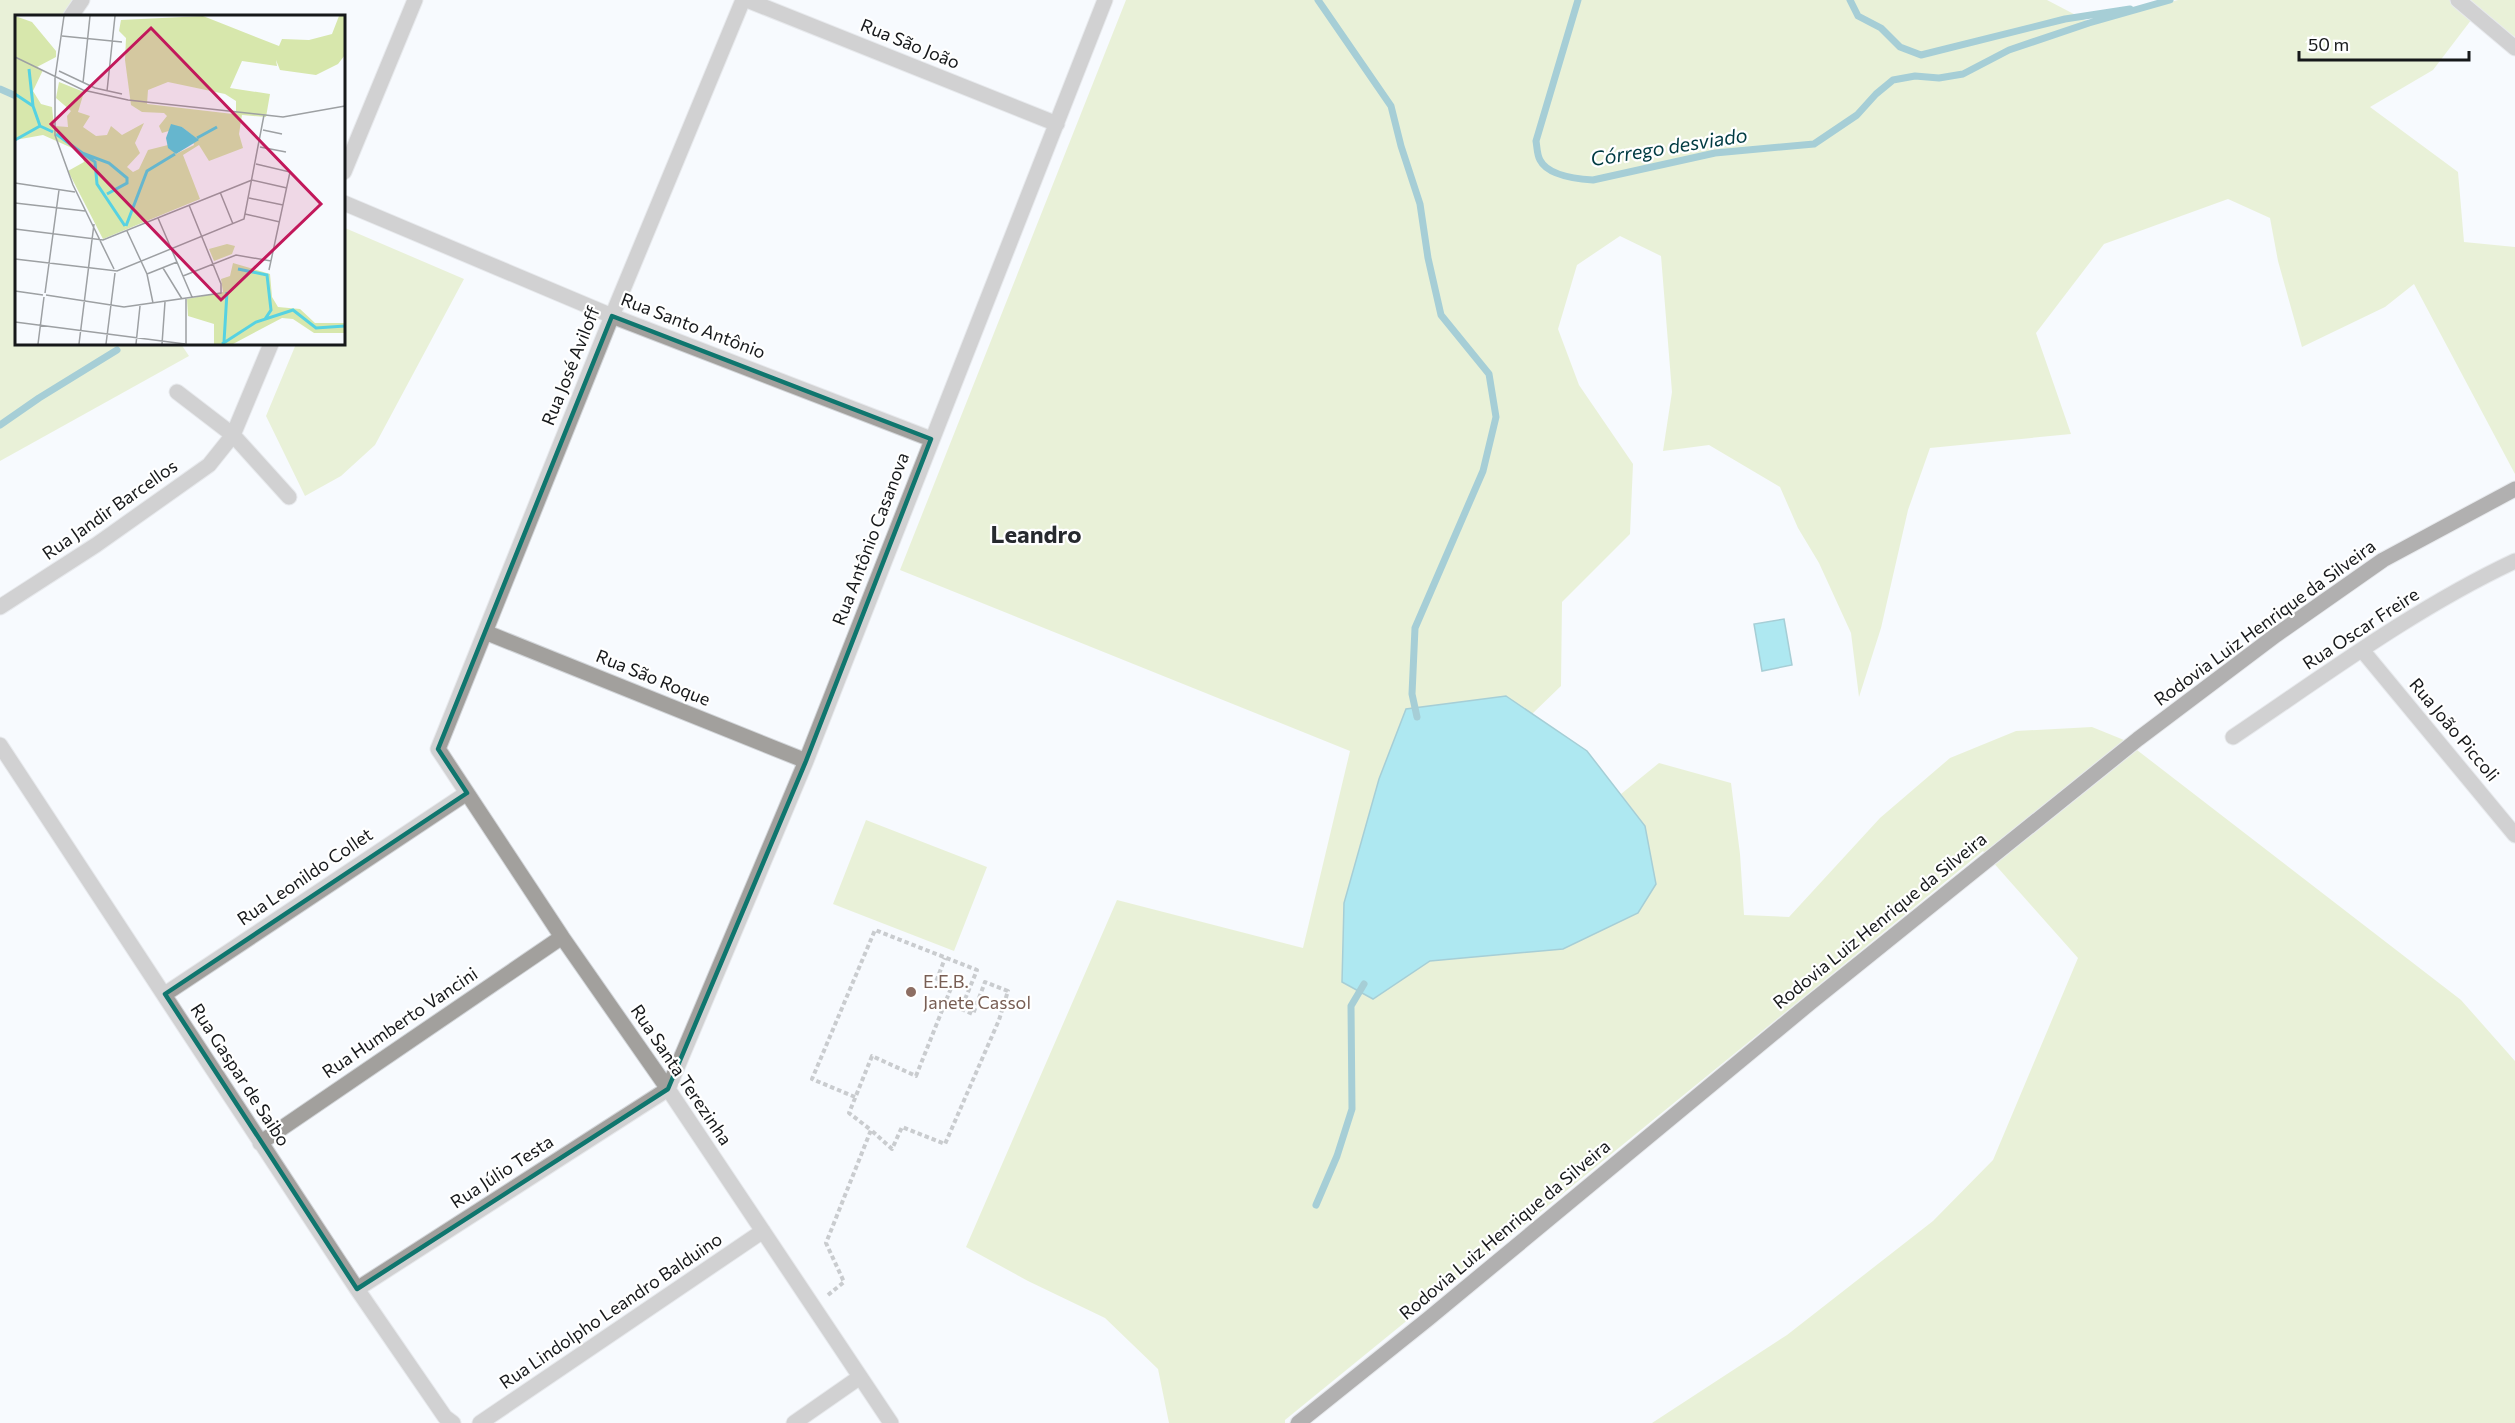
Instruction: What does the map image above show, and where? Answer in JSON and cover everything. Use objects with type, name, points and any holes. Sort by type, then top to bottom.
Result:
[{"type":"main road","name":"Rodovia Luiz Henrique da Silveira","points":[[1298,1423],[1446,1304],[1820,995],[2138,739],[2276,635],[2383,560],[2515,489]]},
{"type":"street","points":[[72,15],[82,0]]},
{"type":"street","points":[[345,170],[415,0]]},
{"type":"street","name":"Rua São João","points":[[745,0],[1057,124]]},
{"type":"street","name":"Rua José Aviloff","points":[[438,749],[612,316],[745,0]]},
{"type":"street","name":"Rua Antônio Casanova","points":[[668,1089],[806,761],[1105,0]]},
{"type":"street","points":[[2458,0],[2515,48]]},
{"type":"street","name":"Rua Santo Antônio","points":[[345,203],[612,316],[931,439]]},
{"type":"street","name":"Rua Jandir Barcellos","points":[[0,607],[96,545],[208,465],[232,435],[271,345]]},
{"type":"street","points":[[177,392],[232,435],[289,497]]},
{"type":"street","name":"Rua Oscar Freire","points":[[2233,737],[2362,650],[2472,581],[2515,561]]},
{"type":"street","name":"Rua São Roque","points":[[485,632],[806,761]]},
{"type":"street","name":"Rua João Piccoli","points":[[2362,650],[2515,835]]},
{"type":"street","name":"Rua Gaspar de Saibo","points":[[0,745],[357,1289],[445,1417],[453,1423]]},
{"type":"street","name":"Rua Santa Terezinha","points":[[438,749],[891,1423]]},
{"type":"street","name":"Rua Leonildo Collet","points":[[165,994],[466,793]]},
{"type":"street","name":"Rua Humberto Vancini","points":[[260,1143],[562,936]]},
{"type":"street","name":"Rua Júlio Testa","points":[[357,1289],[668,1089]]},
{"type":"street","name":"Rua Lindolpho Leandro Balduino","points":[[480,1423],[764,1231]]},
{"type":"street","points":[[794,1423],[860,1377]]},
{"type":"path","points":[[855,1097],[812,1079],[875,930],[977,970],[961,1009],[973,1014],[986,982],[1008,991],[945,1144],[902,1127],[892,1149],[849,1113],[872,1056],[916,1076],[951,988],[936,982],[945,958]]},
{"type":"path","points":[[813,1306],[844,1282],[826,1243],[871,1130]]},
{"type":"highlighted area","points":[[612,316],[931,439],[806,761],[668,1089],[357,1289],[165,994],[467,793],[438,749]]},
{"type":"green space","points":[[0,0],[72,0],[64,15],[15,15],[15,345],[182,345],[189,356],[0,461]]},
{"type":"green space","points":[[1126,0],[2047,0],[2091,23],[2178,0],[2515,0],[2515,37],[2478,11],[2433,70],[2370,107],[2458,172],[2464,242],[2515,247],[2515,474],[2414,284],[2385,307],[2302,347],[2278,261],[2270,218],[2228,199],[2104,244],[2036,333],[2071,434],[1930,448],[1908,510],[1881,628],[1859,697],[1851,633],[1819,563],[1798,528],[1780,487],[1709,445],[1663,451],[1672,392],[1661,256],[1620,236],[1577,265],[1558,329],[1579,385],[1633,464],[1630,534],[1562,602],[1561,686],[1532,714],[1506,696],[1406,709],[1379,779],[1344,903],[1342,982],[1373,999],[1430,961],[1563,949],[1645,826],[1621,794],[1659,763],[1731,783],[1740,854],[1744,915],[1789,917],[1880,818],[1950,758],[2016,731],[2092,727],[2124,740],[2461,1000],[2515,1061],[2515,1423],[1652,1423],[1787,1335],[1933,1221],[1993,1160],[2078,958],[1983,851],[1285,1420],[1285,1423],[1169,1423],[1158,1369],[1105,1318],[1028,1281],[966,1247],[1117,900],[1303,948],[1350,751],[900,570]]},
{"type":"green space","points":[[345,228],[464,279],[375,445],[341,476],[305,496],[266,416],[296,345],[345,345]]},
{"type":"green space","points":[[866,820],[987,867],[954,951],[833,904]]},
{"type":"water","points":[[1784,619],[1792,665],[1762,671],[1754,624]]},
{"type":"water","points":[[1506,696],[1587,751],[1645,826],[1656,884],[1638,913],[1563,949],[1430,961],[1373,999],[1342,982],[1344,903],[1379,779],[1406,709]]},
{"type":"waterway","points":[[1318,0],[1391,106],[1420,204],[1428,258],[1441,315],[1489,374],[1496,417],[1483,471],[1415,628],[1412,694],[1417,717]]},
{"type":"waterway","name":"Córrego desviado","points":[[1578,0],[1536,141],[1539,158],[1549,170],[1564,176],[1593,180],[1715,153],[1814,144],[1857,115],[1876,94],[1893,80],[1915,76],[1939,78],[1963,74],[2009,50],[2089,23],[2170,0]]},
{"type":"waterway","points":[[1850,0],[1858,16],[1881,28],[1900,47],[1921,55],[2065,19],[2130,9]]},
{"type":"waterway","points":[[0,89],[15,96]]},
{"type":"waterway","points":[[0,425],[117,350]]},
{"type":"waterway","points":[[1316,1205],[1337,1156],[1352,1109],[1351,1006],[1364,984]]},
{"type":"place","name":"E.E.B. Janete Cassol","points":[[911,992]]},
{"type":"district","name":"Leandro","points":[[1036,535]]}]
